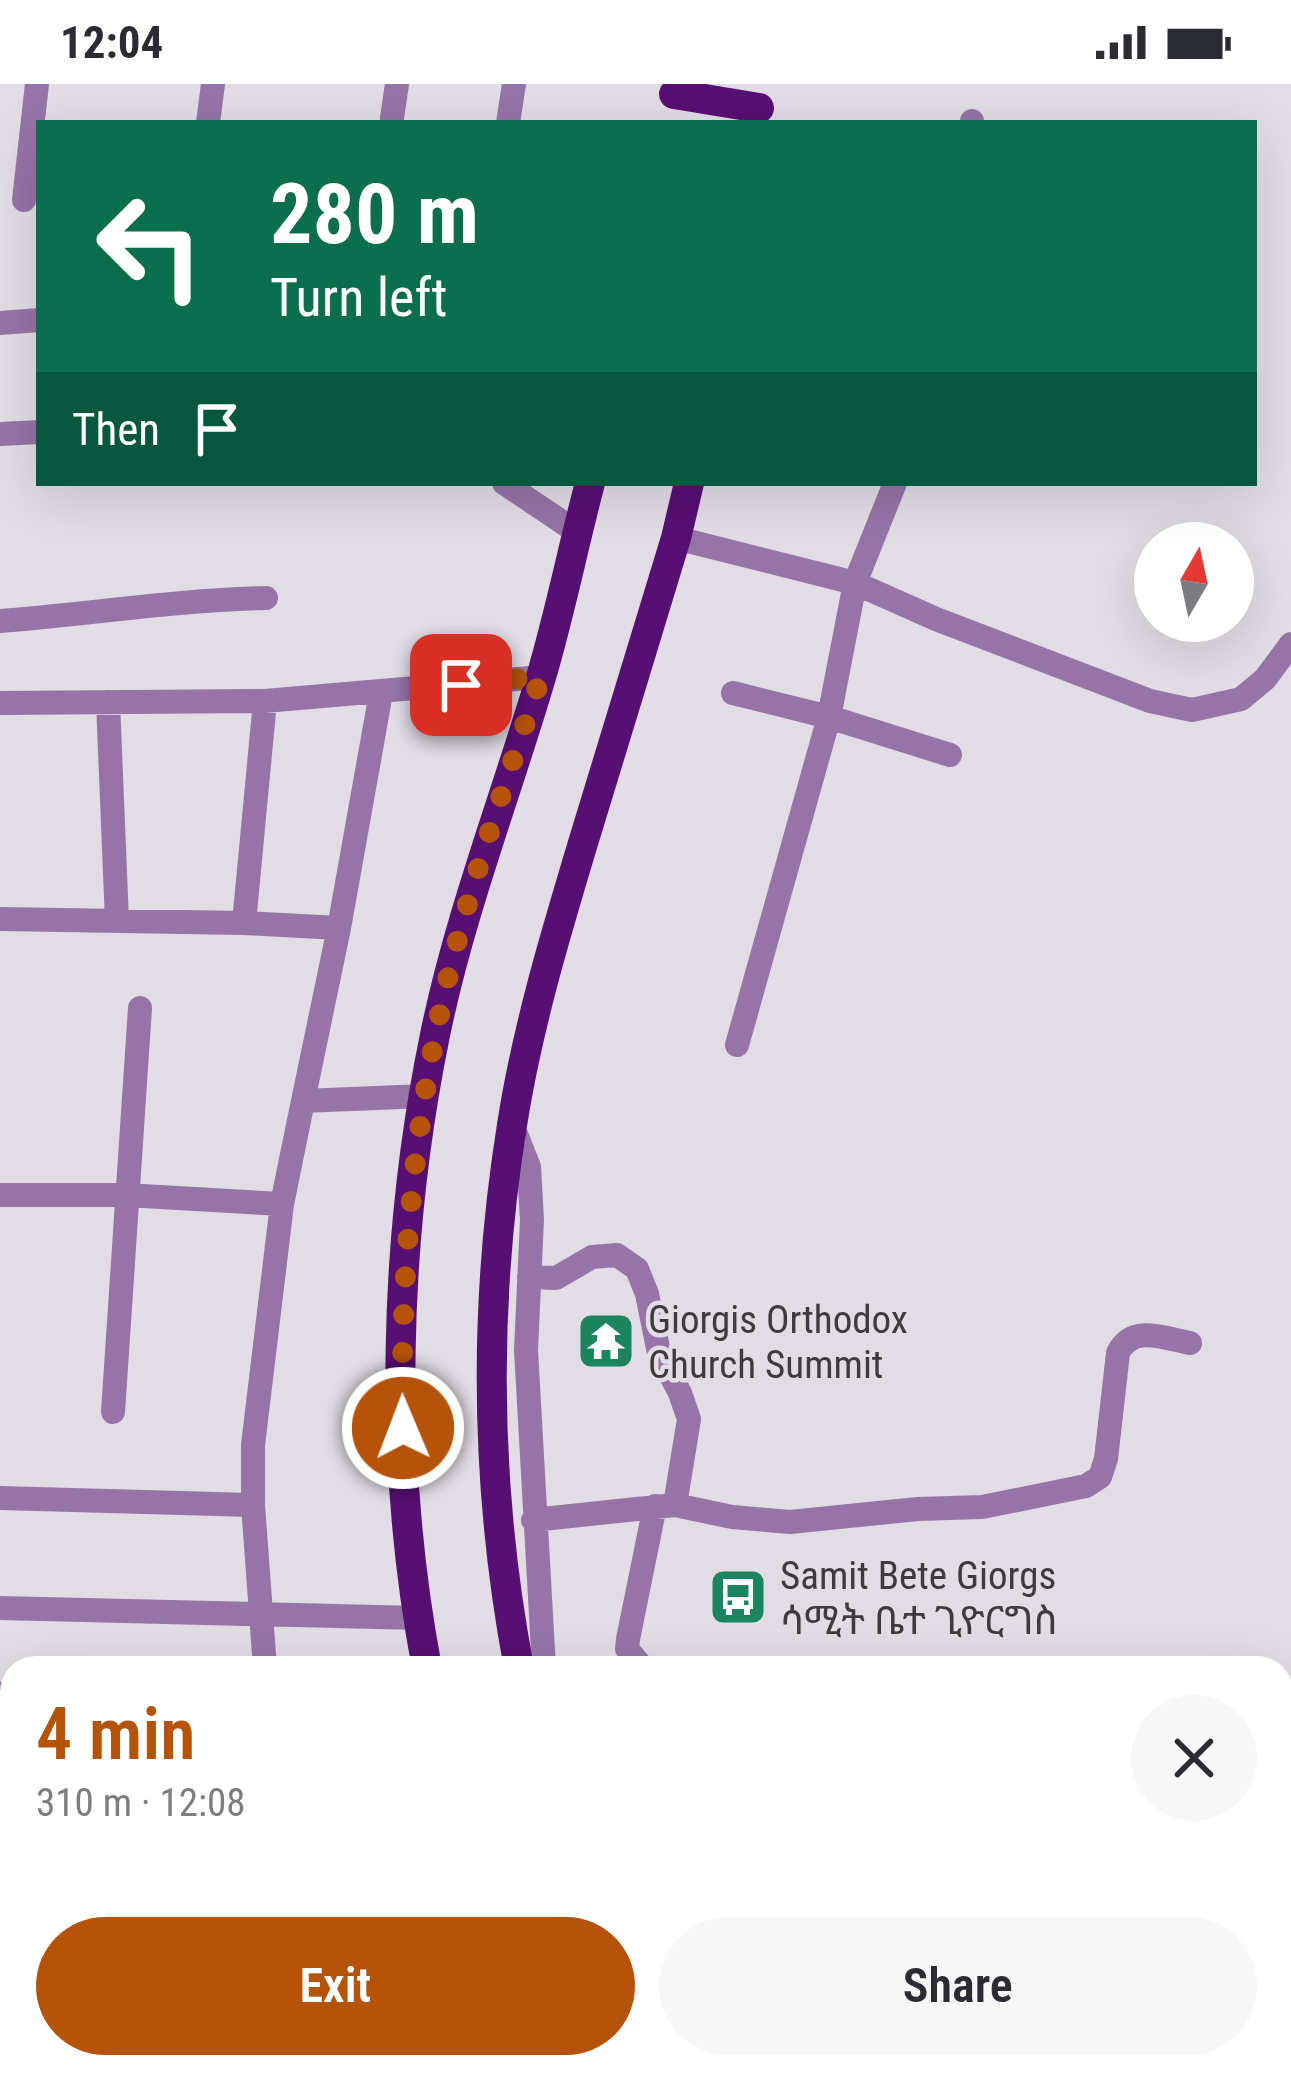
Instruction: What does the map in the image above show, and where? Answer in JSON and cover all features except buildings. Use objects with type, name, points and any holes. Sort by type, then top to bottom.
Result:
[{"type":"main road","points":[[673,100],[759,105]]},
{"type":"main road","points":[[425,1656],[405,1503],[402,1391],[407,1234],[425,1096],[435,1034],[468,908],[541,676],[589,486]]},
{"type":"main road","points":[[517,1656],[495,1507],[491,1363],[491,1317],[512,1124],[542,980],[688,486]]},
{"type":"street","points":[[21,200],[37,84]]},
{"type":"street","points":[[208,120],[213,84]]},
{"type":"street","points":[[392,118],[397,84]]},
{"type":"street","points":[[508,120],[514,84]]},
{"type":"street","points":[[0,323],[36,320]]},
{"type":"street","points":[[0,434],[36,432]]},
{"type":"street","points":[[509,486],[578,532]]},
{"type":"street","points":[[737,1045],[829,717],[855,583],[894,486]]},
{"type":"street","points":[[676,538],[855,583],[936,620],[1129,693],[1192,710],[1240,699],[1265,680],[1291,644]]},
{"type":"street","points":[[0,621],[199,599],[266,598]]},
{"type":"street","points":[[0,703],[265,701],[541,676]]},
{"type":"street","points":[[264,1656],[253,1505],[256,1406],[281,1204],[339,928],[381,693]]},
{"type":"street","points":[[733,693],[950,755]]},
{"type":"street","points":[[244,922],[265,701]]},
{"type":"street","points":[[108,702],[117,921]]},
{"type":"street","points":[[0,919],[339,928]]},
{"type":"street","points":[[113,1412],[140,1008]]},
{"type":"street","points":[[303,1101],[425,1096]]},
{"type":"street","points":[[512,1124],[529,1167],[526,1350],[543,1656]]},
{"type":"street","points":[[0,1195],[124,1195],[281,1204]]},
{"type":"street","points":[[529,1277],[556,1278],[592,1257],[616,1255],[637,1269],[659,1353],[689,1419],[628,1639],[627,1649],[633,1656]]},
{"type":"street","points":[[532,1520],[665,1506],[790,1522],[982,1507],[1086,1486],[1100,1477],[1106,1459],[1123,1342],[1138,1334],[1190,1343]]},
{"type":"street","points":[[0,1498],[253,1505]]},
{"type":"street","points":[[0,1609],[418,1618]]},
{"type":"place","name":"Giorgis Orthodox Church Summit","points":[[606,1341]]},
{"type":"place","name":"Samit Bete Giorgs ሳሚት ቤተ ጊዮርግስ","points":[[738,1597]]},
{"type":"route","points":[[403,1428],[407,1234],[435,1034],[468,908],[541,676],[461,685]]}]
